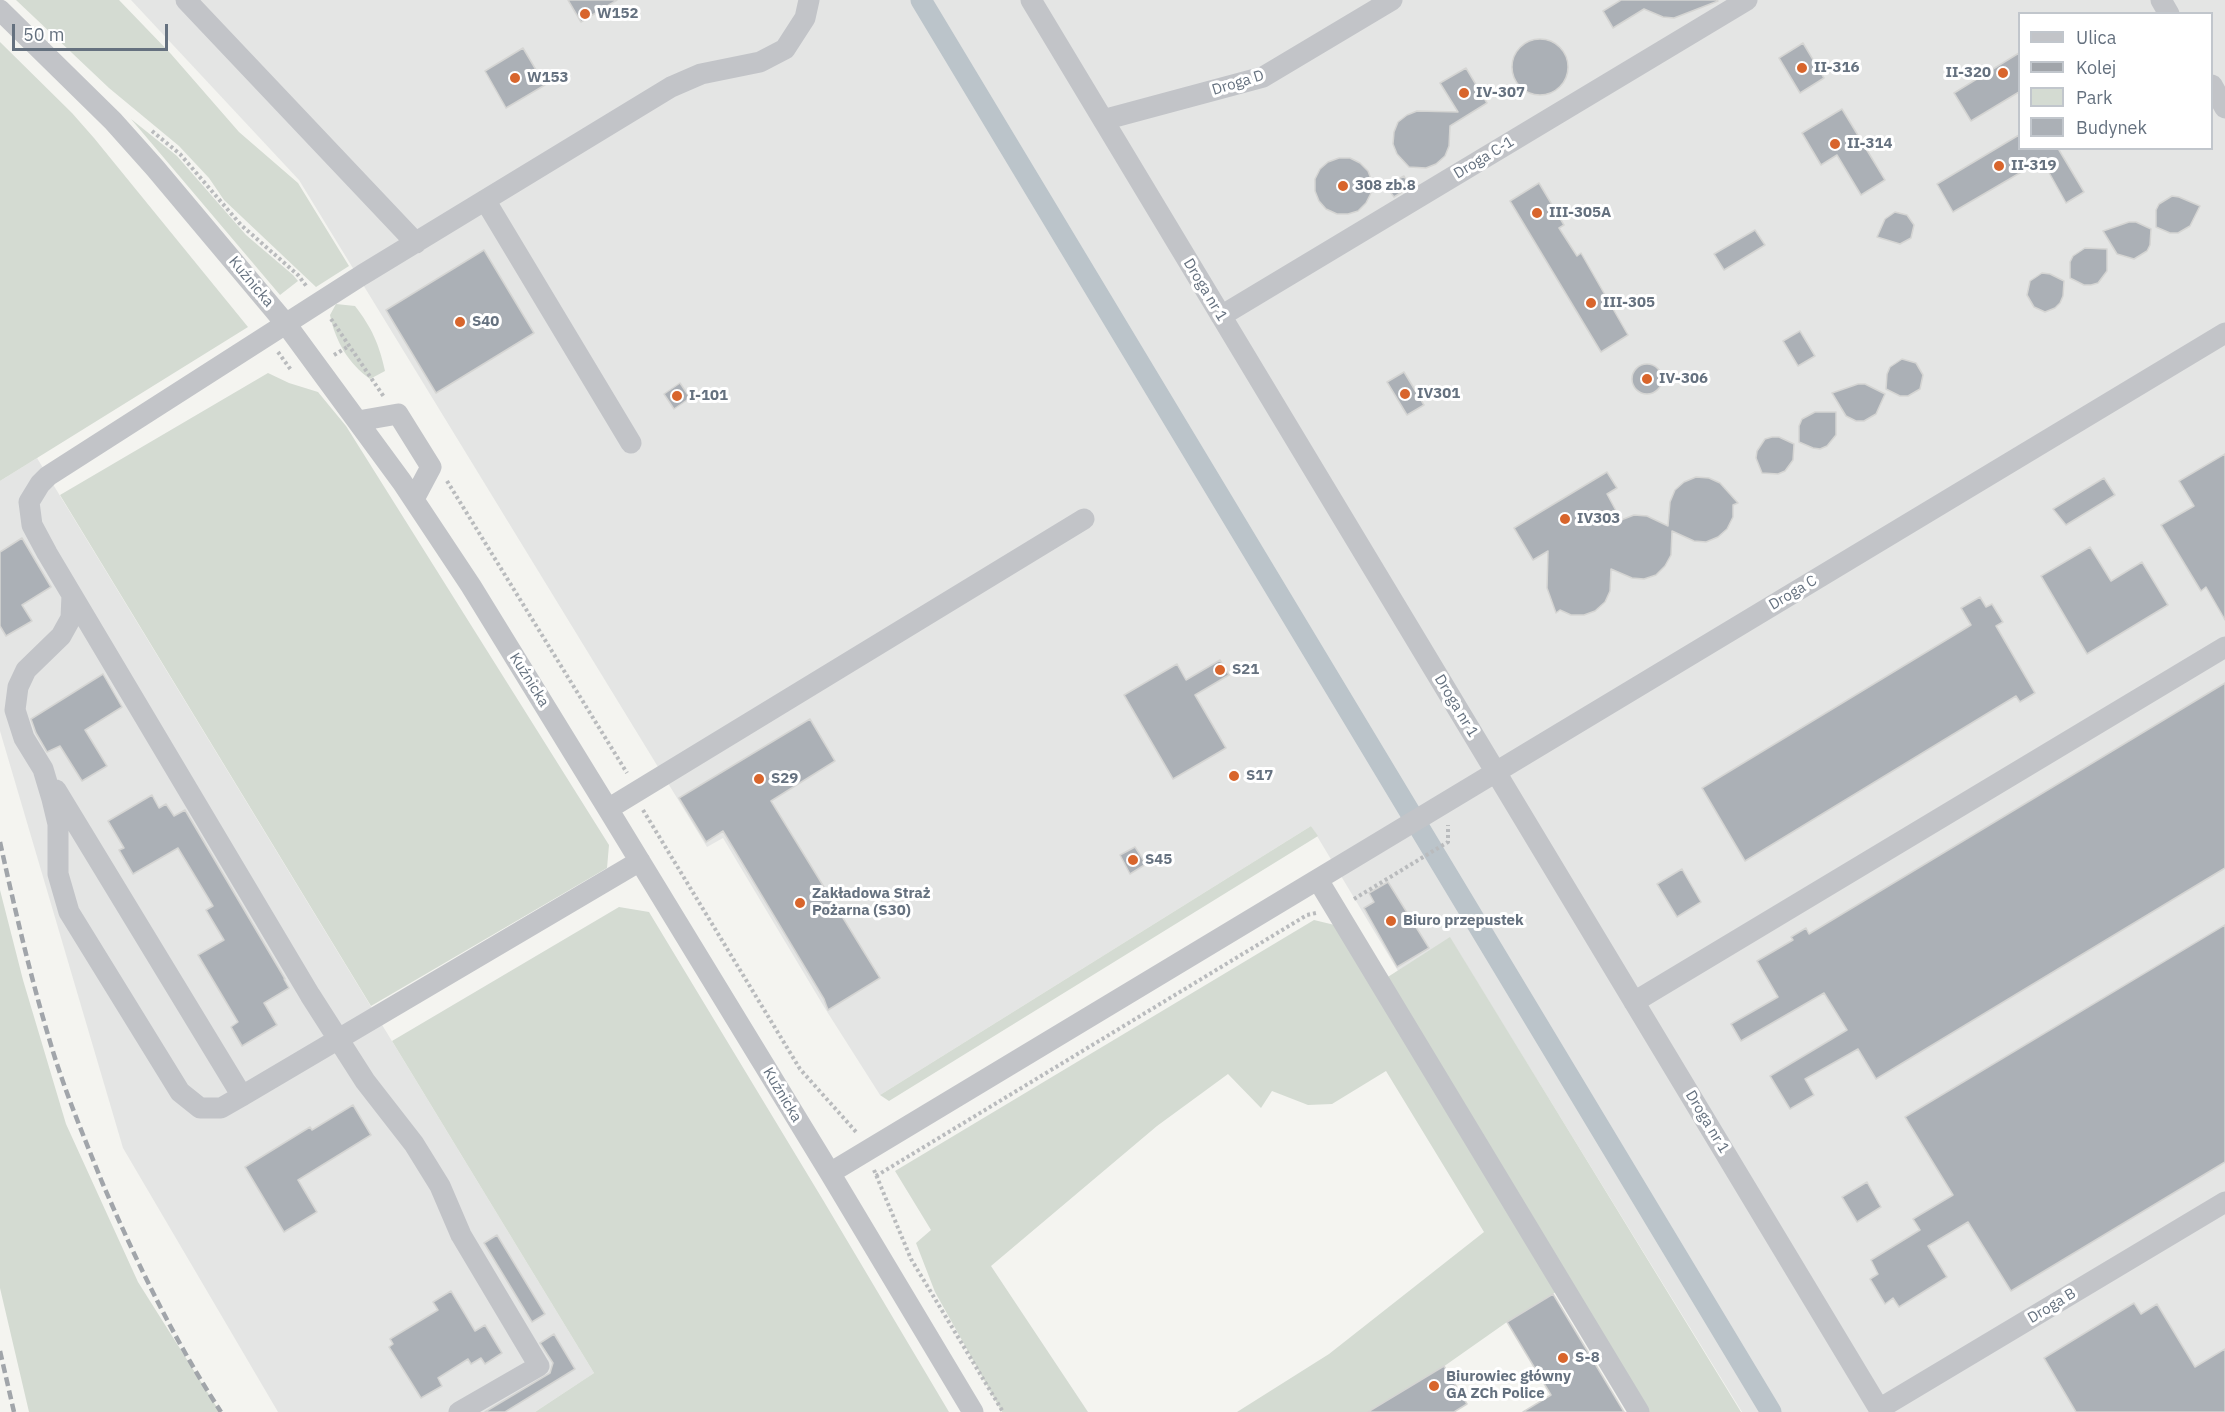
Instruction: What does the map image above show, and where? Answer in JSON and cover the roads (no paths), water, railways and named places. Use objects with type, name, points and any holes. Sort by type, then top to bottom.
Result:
[{"type":"street","points":[[186,0],[416,243]]},
{"type":"street","points":[[459,1412],[539,1366],[461,1235],[440,1186],[414,1144],[365,1081],[304,985],[72,595],[32,525],[29,502],[40,483],[48,476],[319,303],[672,87],[701,74],[760,62],[785,49],[805,18],[809,0]]},
{"type":"street","name":"Droga nr 1","points":[[1031,0],[1880,1411]]},
{"type":"street","name":"Droga D","points":[[1103,120],[1263,77],[1392,0]]},
{"type":"street","name":"Droga C-1","points":[[1221,316],[1747,0]]},
{"type":"street","name":"Kuźnicka","points":[[0,10],[113,121],[286,324],[414,499],[471,586],[640,861],[973,1412]]},
{"type":"street","points":[[2213,88],[2225,108]]},
{"type":"street","points":[[485,201],[631,443]]},
{"type":"street","name":"Droga C","points":[[830,1173],[2225,333]]},
{"type":"street","points":[[358,421],[398,414],[431,467],[414,499]]},
{"type":"street","points":[[608,809],[1084,519]]},
{"type":"street","points":[[72,595],[71,618],[61,636],[26,670],[18,687],[15,710],[24,738],[242,1096]]},
{"type":"street","points":[[1634,1002],[2225,647]]},
{"type":"street","points":[[43,770],[58,825],[58,874],[69,912],[180,1092],[200,1108],[221,1108],[640,861]]},
{"type":"street","points":[[1318,880],[1639,1412]]},
{"type":"street","name":"Droga B","points":[[1880,1411],[2225,1202]]},
{"type":"waterway","points":[[921,0],[1771,1412]]},
{"type":"railway","points":[[0,842],[37,995],[56,1063],[75,1114],[102,1182],[142,1271],[187,1357],[221,1412]]},
{"type":"railway","points":[[0,1351],[14,1412]]},
{"type":"place","name":"W152","points":[[585,14]]},
{"type":"place","name":"II-316","points":[[1802,68]]},
{"type":"place","name":"II-320","points":[[2003,73]]},
{"type":"place","name":"W153","points":[[515,78]]},
{"type":"place","name":"IV-307","points":[[1464,93]]},
{"type":"place","name":"II-314","points":[[1835,144]]},
{"type":"place","name":"II-319","points":[[1999,166]]},
{"type":"place","name":"308 zb.8","points":[[1343,186]]},
{"type":"place","name":"III-305A","points":[[1537,213]]},
{"type":"place","name":"III-305","points":[[1591,303]]},
{"type":"place","name":"S40","points":[[460,322]]},
{"type":"place","name":"IV-306","points":[[1647,379]]},
{"type":"place","name":"IV301","points":[[1405,394]]},
{"type":"place","name":"I-101","points":[[677,396]]},
{"type":"place","name":"IV303","points":[[1565,519]]},
{"type":"place","name":"S21","points":[[1220,670]]},
{"type":"place","name":"S17","points":[[1234,776]]},
{"type":"place","name":"S29","points":[[759,779]]},
{"type":"place","name":"S45","points":[[1133,860]]},
{"type":"place","name":"Zakładowa Straż Pożarna (S30)","points":[[800,903]]},
{"type":"place","name":"Biuro przepustek","points":[[1391,921]]},
{"type":"place","name":"S-8","points":[[1563,1358]]},
{"type":"place","name":"Biurowiec główny GA ZCh Police","points":[[1434,1386]]}]
